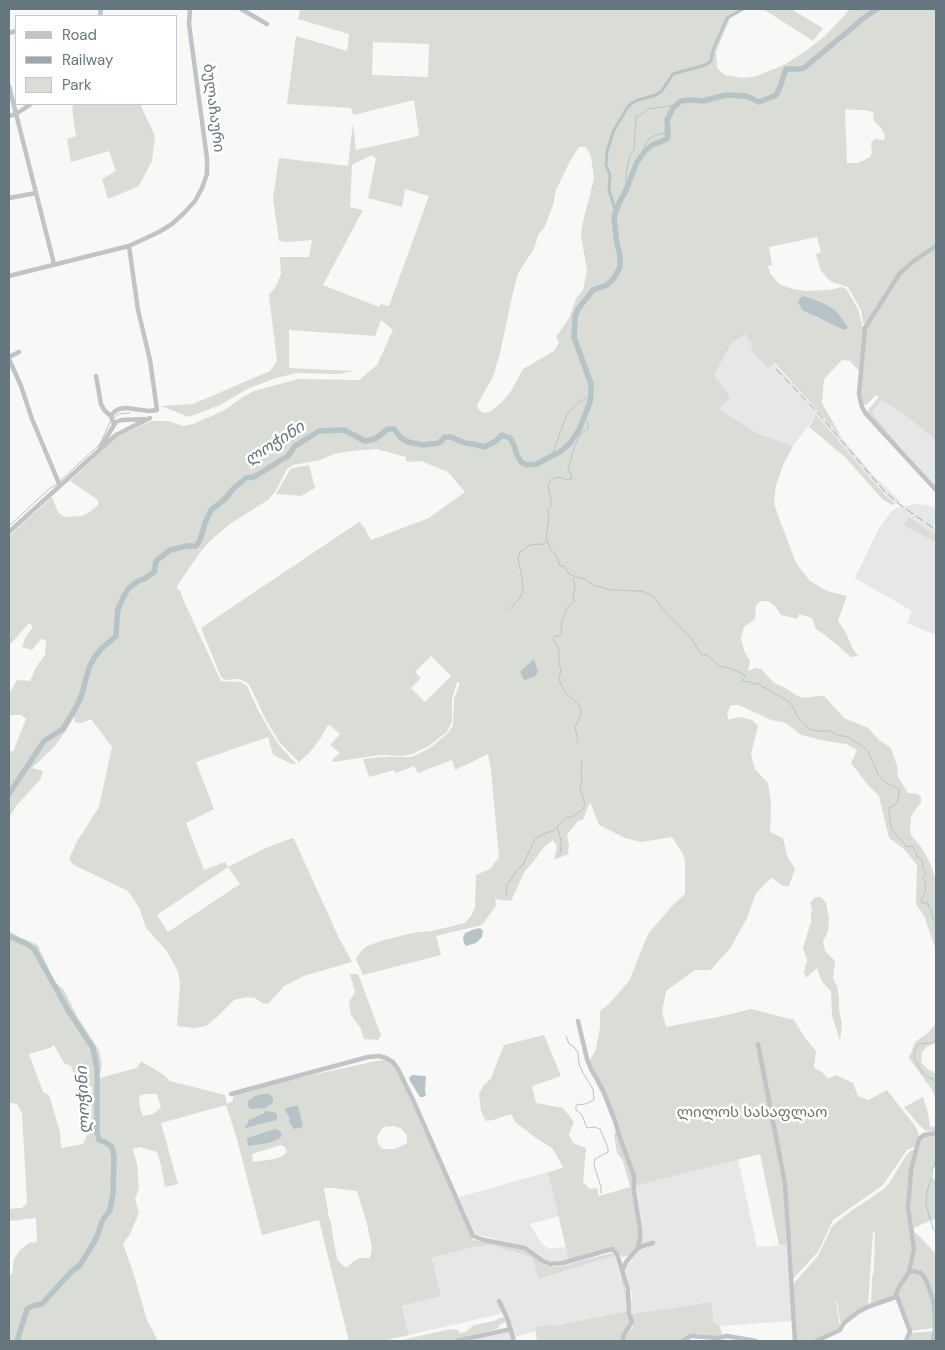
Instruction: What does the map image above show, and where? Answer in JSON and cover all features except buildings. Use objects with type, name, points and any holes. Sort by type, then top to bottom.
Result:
[{"type":"street","name":"ბულაჩაური","points":[[9,276],[130,246],[172,224],[195,201],[207,174],[208,159],[189,24],[190,9]]},
{"type":"street","points":[[241,9],[267,24]]},
{"type":"street","points":[[9,86],[54,264]]},
{"type":"street","points":[[9,116],[16,114],[30,105]]},
{"type":"street","points":[[9,198],[36,193]]},
{"type":"street","points":[[111,416],[114,412],[124,408],[157,410],[150,360],[138,310],[130,246]]},
{"type":"street","points":[[936,246],[900,273],[865,328],[859,394],[862,407],[870,419],[936,490]]},
{"type":"street","points":[[19,352],[9,358],[60,486]]},
{"type":"street","points":[[96,376],[101,404],[104,410],[111,416],[114,425]]},
{"type":"street","points":[[9,532],[116,434],[150,418],[116,422],[100,448]]},
{"type":"street","points":[[578,1021],[587,1059],[616,1121],[619,1135],[634,1176],[640,1229],[640,1240],[637,1249]]},
{"type":"street","points":[[758,1044],[785,1184],[796,1341]]},
{"type":"street","points":[[230,1094],[368,1057],[379,1056],[393,1062],[398,1069],[473,1236],[525,1248],[550,1264],[563,1263],[612,1249],[617,1254],[628,1288],[629,1314],[632,1322],[623,1336],[623,1341]]},
{"type":"street","points":[[906,1341],[910,1331],[896,1294],[898,1287],[909,1272],[914,1249],[908,1208],[911,1170],[920,1139],[924,1135],[936,1133]]},
{"type":"street","points":[[623,1270],[626,1262],[637,1249],[653,1242]]},
{"type":"street","points":[[909,1272],[920,1273],[926,1280],[933,1300],[936,1329],[933,1341]]},
{"type":"street","points":[[816,1341],[836,1332],[850,1317],[858,1312],[896,1297]]},
{"type":"street","points":[[499,1302],[511,1328],[514,1341]]},
{"type":"street","points":[[456,1341],[511,1328]]},
{"type":"street","points":[[684,1341],[691,1336],[718,1338],[727,1336],[756,1341]]},
{"type":"shaded area","points":[[936,251],[936,489],[872,413],[881,400],[874,393]]},
{"type":"shaded area","points":[[805,296],[834,309],[848,328],[844,330],[802,310],[798,302],[801,297]]},
{"type":"shaded area","points":[[745,334],[752,344],[751,350],[765,365],[774,363],[875,477],[901,502],[895,504],[886,495],[816,416],[793,446],[759,434],[719,409],[731,398],[714,375],[732,343]]},
{"type":"shaded area","points":[[918,504],[936,508],[936,521],[933,527],[936,529],[936,535],[909,517],[903,525],[936,543],[936,635],[907,623],[912,611],[855,578],[878,530],[890,513],[898,507]]},
{"type":"shaded area","points":[[534,659],[538,672],[534,677],[524,680],[520,672]]},
{"type":"shaded area","points":[[480,928],[483,931],[482,937],[476,943],[466,946],[463,938],[465,933]]},
{"type":"shaded area","points":[[412,1075],[426,1076],[426,1095],[424,1097],[420,1097],[410,1081],[409,1078]]},
{"type":"shaded area","points":[[269,1094],[273,1098],[273,1103],[265,1108],[251,1109],[248,1107],[248,1101],[255,1096]]},
{"type":"shaded area","points":[[298,1105],[303,1127],[294,1129],[289,1122],[290,1119],[285,1108]]},
{"type":"shaded area","points":[[264,1111],[277,1114],[277,1120],[245,1128],[248,1120],[264,1113]]},
{"type":"shaded area","points":[[275,1129],[280,1131],[282,1136],[278,1139],[268,1143],[248,1146],[247,1138]]},
{"type":"shaded area","points":[[738,1159],[757,1247],[786,1245],[792,1321],[720,1326],[714,1324],[711,1302],[631,1314],[633,1295],[628,1283],[627,1266],[642,1241],[636,1185]]},
{"type":"shaded area","points":[[548,1172],[559,1216],[530,1224],[542,1244],[549,1249],[566,1247],[569,1261],[552,1264],[526,1246],[475,1234],[459,1197]]},
{"type":"shaded area","points":[[490,1245],[532,1257],[540,1279],[615,1255],[628,1311],[553,1326],[550,1324],[535,1327],[536,1331],[516,1337],[501,1301],[498,1299],[500,1314],[409,1335],[402,1306],[441,1296],[432,1258],[474,1247]]},
{"type":"shaded area","points":[[510,1330],[513,1341],[461,1341]]},
{"type":"green space","name":"ლილოს სასაფლაო","points":[[300,9],[739,9],[731,16],[716,52],[717,68],[725,75],[742,78],[756,76],[784,65],[826,35],[850,9],[936,9],[936,244],[913,259],[897,274],[865,325],[861,310],[848,287],[832,282],[820,269],[816,254],[821,252],[817,237],[769,247],[772,265],[768,266],[770,273],[779,284],[807,291],[844,288],[858,309],[863,328],[859,371],[850,361],[842,360],[824,379],[822,403],[842,438],[775,363],[769,368],[751,350],[752,344],[745,334],[732,343],[714,375],[731,398],[719,409],[759,434],[793,446],[783,465],[776,485],[774,503],[796,563],[810,581],[827,591],[847,596],[838,621],[858,656],[851,657],[816,629],[812,618],[799,614],[798,619],[781,615],[775,606],[768,601],[761,601],[756,605],[755,619],[744,627],[741,638],[744,651],[750,661],[748,671],[756,668],[761,669],[774,683],[786,688],[797,696],[804,698],[824,696],[844,718],[868,728],[879,740],[891,748],[897,766],[898,777],[908,793],[918,794],[921,798],[921,802],[911,817],[911,835],[922,848],[935,878],[936,950],[924,916],[916,904],[917,865],[904,849],[889,838],[879,796],[851,763],[857,750],[846,744],[801,735],[786,723],[771,720],[739,705],[731,705],[727,714],[729,720],[739,717],[752,720],[758,726],[751,754],[755,769],[768,783],[771,803],[770,832],[783,838],[787,856],[795,869],[789,886],[784,886],[771,878],[756,893],[747,918],[731,947],[711,970],[695,970],[666,991],[662,1012],[666,1027],[751,1009],[794,1020],[816,1051],[814,1068],[822,1072],[828,1079],[836,1075],[853,1083],[858,1096],[868,1100],[887,1090],[915,1126],[919,1137],[916,1146],[907,1150],[883,1185],[833,1220],[818,1252],[792,1280],[783,1161],[778,1162],[784,1186],[786,1245],[779,1245],[760,1154],[634,1186],[639,1241],[631,1253],[628,1256],[622,1257],[614,1249],[569,1261],[548,1172],[563,1168],[558,1158],[552,1148],[515,1122],[511,1114],[486,1121],[481,1111],[479,1094],[483,1086],[491,1078],[504,1045],[544,1035],[561,1076],[532,1086],[536,1103],[563,1108],[574,1122],[569,1134],[573,1143],[586,1148],[583,1182],[590,1189],[597,1188],[599,1196],[630,1187],[623,1161],[617,1153],[614,1133],[617,1132],[595,1081],[590,1060],[596,1049],[600,1028],[600,1011],[609,1004],[629,981],[648,934],[685,894],[685,861],[683,854],[672,837],[641,842],[625,838],[599,825],[590,802],[583,820],[578,821],[567,835],[568,854],[554,860],[557,846],[553,840],[544,847],[525,871],[511,901],[495,899],[496,906],[482,925],[436,936],[441,955],[363,975],[356,959],[367,946],[412,933],[432,931],[465,923],[475,908],[476,875],[490,869],[499,857],[488,754],[455,770],[452,760],[418,773],[414,766],[396,773],[394,770],[369,777],[363,759],[412,757],[430,748],[448,733],[453,726],[454,699],[460,683],[457,682],[452,699],[452,721],[447,732],[429,746],[412,754],[402,756],[380,755],[333,762],[332,760],[340,753],[330,745],[340,734],[328,725],[310,752],[299,762],[280,743],[266,720],[249,684],[240,679],[225,680],[221,677],[201,628],[359,522],[371,540],[429,518],[465,492],[448,472],[421,461],[406,461],[406,457],[376,449],[334,454],[320,460],[293,465],[287,469],[275,492],[268,500],[230,524],[210,541],[177,586],[221,681],[241,682],[247,686],[270,731],[279,745],[296,764],[273,755],[268,737],[196,762],[214,809],[186,823],[204,870],[225,862],[228,867],[264,849],[292,838],[294,839],[338,936],[352,962],[304,976],[284,986],[269,1003],[264,1004],[255,998],[247,997],[234,1000],[206,1026],[194,1028],[177,1026],[180,984],[178,972],[166,950],[146,928],[139,907],[128,891],[74,865],[69,859],[76,843],[99,807],[112,747],[91,719],[82,723],[75,722],[74,717],[55,746],[32,768],[43,771],[40,780],[16,806],[9,818],[9,750],[13,752],[26,719],[21,715],[9,715],[9,694],[17,680],[30,681],[36,667],[45,655],[46,640],[41,639],[32,650],[22,647],[25,638],[33,627],[29,623],[9,646],[9,536],[52,497],[58,512],[64,517],[82,516],[98,505],[98,500],[70,481],[117,437],[151,421],[168,421],[183,426],[193,424],[223,411],[254,391],[298,379],[359,380],[377,365],[393,330],[381,320],[375,336],[289,330],[289,368],[354,371],[338,374],[297,373],[276,378],[249,388],[220,405],[189,417],[161,406],[193,404],[270,371],[277,361],[269,295],[276,286],[281,274],[280,257],[309,257],[312,240],[279,241],[273,198],[279,158],[348,166],[353,123],[356,150],[419,136],[414,100],[353,115],[351,108],[287,104],[296,36],[347,51],[349,34],[298,19]],"holes":[[[373,42],[429,44],[428,77],[372,75]],[[845,109],[873,112],[874,121],[882,129],[885,136],[884,140],[875,139],[871,143],[872,153],[870,157],[858,163],[847,163]],[[579,147],[586,147],[591,156],[594,178],[581,235],[587,271],[583,290],[577,297],[569,318],[556,337],[559,342],[554,351],[523,369],[504,400],[490,412],[484,413],[479,410],[477,405],[493,377],[518,273],[534,249],[538,235],[545,226],[553,205],[556,190]],[[372,155],[376,159],[368,198],[402,207],[405,189],[429,196],[389,306],[380,304],[379,307],[323,285],[363,210],[350,207],[352,165]],[[805,296],[834,309],[844,330],[830,322],[815,317]],[[431,656],[451,676],[425,702],[411,688],[421,678],[415,672]],[[228,867],[240,884],[168,932],[157,915]]]},
{"type":"green space","points":[[763,9],[791,9],[823,28],[813,41]]},
{"type":"green space","points":[[74,105],[140,105],[155,136],[152,161],[139,186],[108,199],[102,179],[116,171],[109,151],[71,162],[67,139],[76,136],[72,109]]},
{"type":"green space","points":[[936,248],[936,440],[902,412],[881,400],[872,413],[927,479],[867,413],[879,397],[876,395],[866,405],[863,404],[861,393],[867,325],[906,267]]},
{"type":"green space","points":[[816,415],[885,495],[895,504],[892,505],[882,499],[846,458],[809,427]]},
{"type":"green space","points":[[309,465],[315,488],[301,496],[276,494],[292,468]]},
{"type":"green space","points":[[909,517],[936,535],[936,543],[903,525]]},
{"type":"green space","points":[[815,897],[821,897],[826,903],[829,918],[828,932],[823,941],[825,951],[835,961],[833,978],[837,986],[842,1025],[840,1041],[832,1016],[831,991],[822,982],[817,968],[806,978],[804,972],[807,960],[803,948],[811,922],[812,909],[810,903]]},
{"type":"green space","points":[[9,931],[38,945],[54,981],[64,990],[77,1016],[99,1050],[102,1065],[99,1078],[137,1068],[141,1061],[164,1075],[170,1081],[225,1095],[227,1104],[233,1101],[233,1095],[289,1080],[387,1060],[397,1070],[473,1240],[522,1249],[545,1265],[554,1267],[612,1253],[615,1255],[539,1279],[532,1257],[490,1245],[474,1247],[432,1258],[441,1296],[402,1306],[409,1335],[382,1341],[349,1341],[319,1220],[262,1235],[226,1105],[161,1123],[178,1184],[165,1187],[157,1152],[140,1147],[133,1149],[137,1164],[139,1188],[135,1199],[139,1213],[130,1234],[123,1244],[147,1320],[158,1341],[9,1341],[9,1275],[12,1274],[14,1259],[20,1250],[29,1243],[37,1242],[36,1218],[9,1221],[9,1209],[22,1208],[27,1203],[22,1113],[17,1104],[9,1101]],"holes":[[[54,1045],[64,1063],[71,1066],[77,1085],[92,1087],[91,1126],[83,1144],[61,1148],[60,1132],[49,1095],[43,1092],[29,1054]],[[157,1094],[161,1108],[153,1114],[143,1116],[139,1096]],[[264,1111],[277,1120],[245,1126],[248,1120],[264,1113]],[[394,1126],[402,1129],[407,1136],[407,1143],[395,1149],[382,1149],[377,1137],[383,1127]],[[281,1145],[285,1147],[287,1152],[283,1156],[274,1159],[253,1162],[252,1154]],[[324,1188],[357,1191],[372,1248],[370,1258],[360,1258],[347,1267],[343,1266],[337,1259]]]},
{"type":"green space","points":[[350,974],[358,974],[381,1035],[378,1040],[364,1039],[360,1027],[351,1015],[349,1002],[355,992]]},
{"type":"green space","points":[[936,1023],[936,1043],[928,1046],[922,1052],[921,1062],[927,1069],[936,1074],[936,1099],[932,1090],[909,1058],[915,1042],[929,1032]]},
{"type":"green space","points":[[923,1097],[930,1127],[936,1126],[936,1131],[926,1131],[904,1107]]},
{"type":"green space","points":[[936,1134],[936,1164],[931,1173],[931,1178],[936,1180],[936,1219],[914,1228],[914,1232],[936,1254],[936,1325],[926,1278],[912,1267],[916,1249],[908,1209],[912,1170],[920,1140],[924,1136]]},
{"type":"green space","points":[[916,1149],[906,1208],[914,1250],[909,1268],[897,1286],[894,1295],[890,1298],[871,1303],[874,1269],[875,1233],[873,1232],[868,1305],[841,1326],[836,1301],[840,1327],[838,1330],[815,1340],[797,1341],[793,1284],[818,1256],[832,1226],[884,1189],[905,1157],[910,1151]]},
{"type":"green space","points":[[617,1260],[626,1293],[630,1324],[622,1341],[537,1341],[535,1327],[551,1324],[553,1326],[628,1311]]},
{"type":"green space","points":[[910,1273],[920,1274],[925,1281],[932,1301],[934,1328],[911,1331],[897,1294]]},
{"type":"green space","points":[[711,1302],[714,1323],[720,1326],[722,1335],[698,1334],[683,1341],[625,1341],[625,1336],[633,1327],[631,1314]]},
{"type":"green space","points":[[502,1317],[505,1319],[505,1322],[496,1329],[450,1341],[398,1341],[450,1329],[458,1330],[460,1333],[465,1332],[474,1325],[494,1321]]},
{"type":"green space","points":[[934,1331],[932,1341],[907,1341],[911,1333]]},
{"type":"waterway","points":[[616,212],[609,190],[610,175],[606,165],[607,152],[613,132],[627,108],[638,100],[661,92],[673,74],[705,65],[711,61],[713,50],[727,18],[743,9]]},
{"type":"waterway","name":"ლოჭინი","points":[[9,794],[44,741],[63,729],[75,709],[94,658],[116,636],[118,609],[128,589],[154,572],[156,561],[170,550],[196,546],[211,510],[246,478],[254,477],[288,456],[295,446],[319,431],[344,430],[365,441],[375,439],[388,429],[394,429],[401,438],[408,442],[423,445],[439,443],[445,437],[451,437],[465,443],[484,447],[496,441],[502,435],[510,438],[521,462],[527,465],[537,464],[561,451],[570,443],[579,430],[590,402],[591,391],[591,384],[574,337],[575,317],[578,309],[593,290],[607,285],[614,278],[620,267],[614,217],[637,162],[652,145],[667,139],[667,120],[673,108],[681,101],[703,101],[726,95],[746,96],[759,102],[776,95],[786,69],[804,68],[877,9]]},
{"type":"waterway","points":[[627,187],[626,173],[630,156],[634,150],[636,117],[648,109],[676,105]]},
{"type":"waterway","points":[[644,153],[645,145],[649,139],[664,133],[667,122]]},
{"type":"waterway","points":[[552,456],[566,416],[570,410],[591,395]]},
{"type":"waterway","points":[[114,418],[118,414],[130,413]]},
{"type":"waterway","points":[[584,417],[588,424],[588,429],[580,434],[568,466],[572,479],[554,478],[548,486],[551,506],[548,509],[549,520],[546,537],[560,566],[564,566],[568,573],[573,576],[585,579],[593,585],[611,590],[641,591],[654,597],[691,638],[701,654],[707,655],[719,666],[743,674],[745,676],[742,681],[758,683],[789,702],[798,717],[809,729],[829,731],[848,737],[862,746],[868,752],[879,776],[885,782],[899,789],[897,803],[889,808],[892,830],[907,847],[912,846],[917,858],[919,857],[922,860],[923,869],[926,873],[923,877],[926,884],[921,902],[924,904],[926,901],[932,911],[931,914],[936,924]]},
{"type":"waterway","points":[[60,481],[100,444],[110,422]]},
{"type":"waterway","points":[[9,526],[49,489],[57,484]]},
{"type":"waterway","points":[[509,610],[523,592],[518,558],[520,552],[530,545],[547,542]]},
{"type":"waterway","points":[[573,578],[575,588],[573,594],[574,602],[567,608],[561,624],[562,632],[560,636],[555,636],[553,639],[559,650],[561,669],[559,680],[565,692],[579,705],[581,712],[575,727],[577,742]]},
{"type":"waterway","points":[[506,895],[507,885],[517,870],[523,865],[535,839],[553,831],[566,817],[572,817],[582,810],[585,804],[580,788],[582,761]]},
{"type":"waterway","points":[[557,827],[561,840],[560,853]]},
{"type":"waterway","name":"ლოჭინი","points":[[9,936],[34,949],[68,1010],[93,1048],[97,1069],[97,1132],[99,1140],[112,1147],[114,1157],[113,1193],[110,1210],[102,1221],[93,1244],[80,1265],[71,1272],[42,1304],[27,1309],[17,1341]]},
{"type":"waterway","points":[[566,1036],[569,1044],[578,1053],[579,1064],[593,1089],[594,1100],[576,1105],[576,1110],[582,1115],[587,1128],[594,1127],[600,1129],[608,1148],[608,1152],[595,1159],[594,1165],[601,1193]]},
{"type":"waterway","points":[[936,1040],[931,1043],[919,1044],[915,1050],[914,1058],[922,1072],[936,1083]]},
{"type":"waterway","points":[[936,1161],[932,1170],[926,1204],[933,1229],[936,1232]]},
{"type":"railway","points":[[776,369],[820,415],[883,490],[899,504],[936,530]]}]
